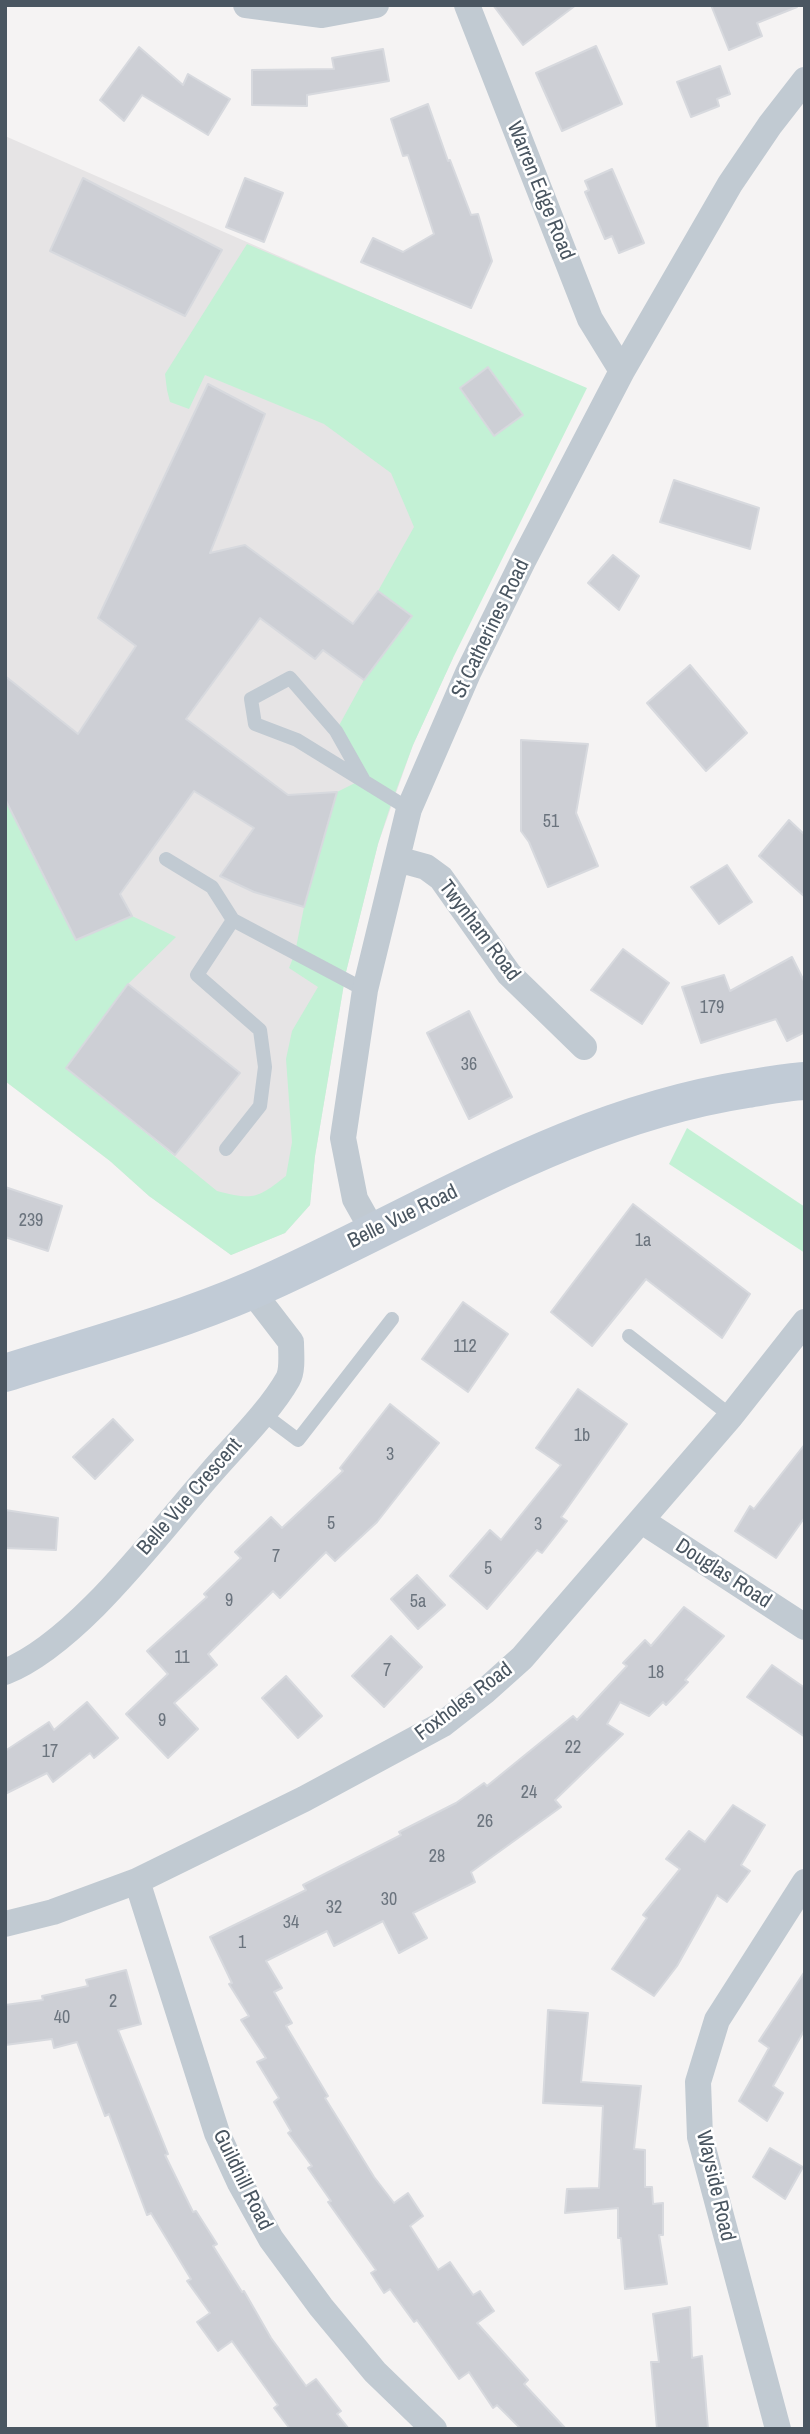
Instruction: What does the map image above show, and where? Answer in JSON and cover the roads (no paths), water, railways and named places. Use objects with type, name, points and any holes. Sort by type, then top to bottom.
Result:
[{"type":"main road","name":"Belle Vue Road","points":[[5,1373],[169,1321],[251,1290],[547,1147],[642,1112],[701,1096],[805,1081]]},
{"type":"street","points":[[246,5],[322,15],[376,5]]},
{"type":"street","name":"Warren Edge Road","points":[[467,5],[590,318],[622,371]]},
{"type":"street","name":"St Catherines Road","points":[[373,1231],[355,1199],[343,1138],[365,990],[409,809],[468,673],[622,371],[730,184],[805,80]]},
{"type":"street","name":"Twynham Road","points":[[397,859],[426,867],[441,878],[509,974],[584,1047]]},
{"type":"street","name":"Belle Vue Crescent","points":[[5,1672],[18,1667],[66,1632],[102,1598],[262,1413],[289,1377],[291,1342],[251,1290]]},
{"type":"street","name":"Foxholes Road","points":[[5,1924],[53,1912],[136,1881],[304,1799],[443,1724],[522,1658],[731,1416],[805,1322]]},
{"type":"street","name":"Douglas Road","points":[[642,1521],[805,1627]]},
{"type":"street","name":"Guildhill Road","points":[[136,1881],[217,2133],[246,2194],[271,2239],[321,2307],[375,2372],[434,2429]]},
{"type":"street","name":"Wayside Road","points":[[778,2429],[700,2137],[698,2082],[716,2020],[805,1882]]},
{"type":"lane","points":[[363,779],[336,731],[290,678],[251,699],[255,724],[297,740],[409,809]]},
{"type":"lane","points":[[166,859],[212,887],[233,919],[365,990]]},
{"type":"lane","points":[[226,1149],[260,1106],[265,1067],[260,1030],[197,975],[233,919]]},
{"type":"lane","points":[[262,1413],[298,1440],[392,1319]]},
{"type":"lane","points":[[629,1336],[731,1416]]}]
